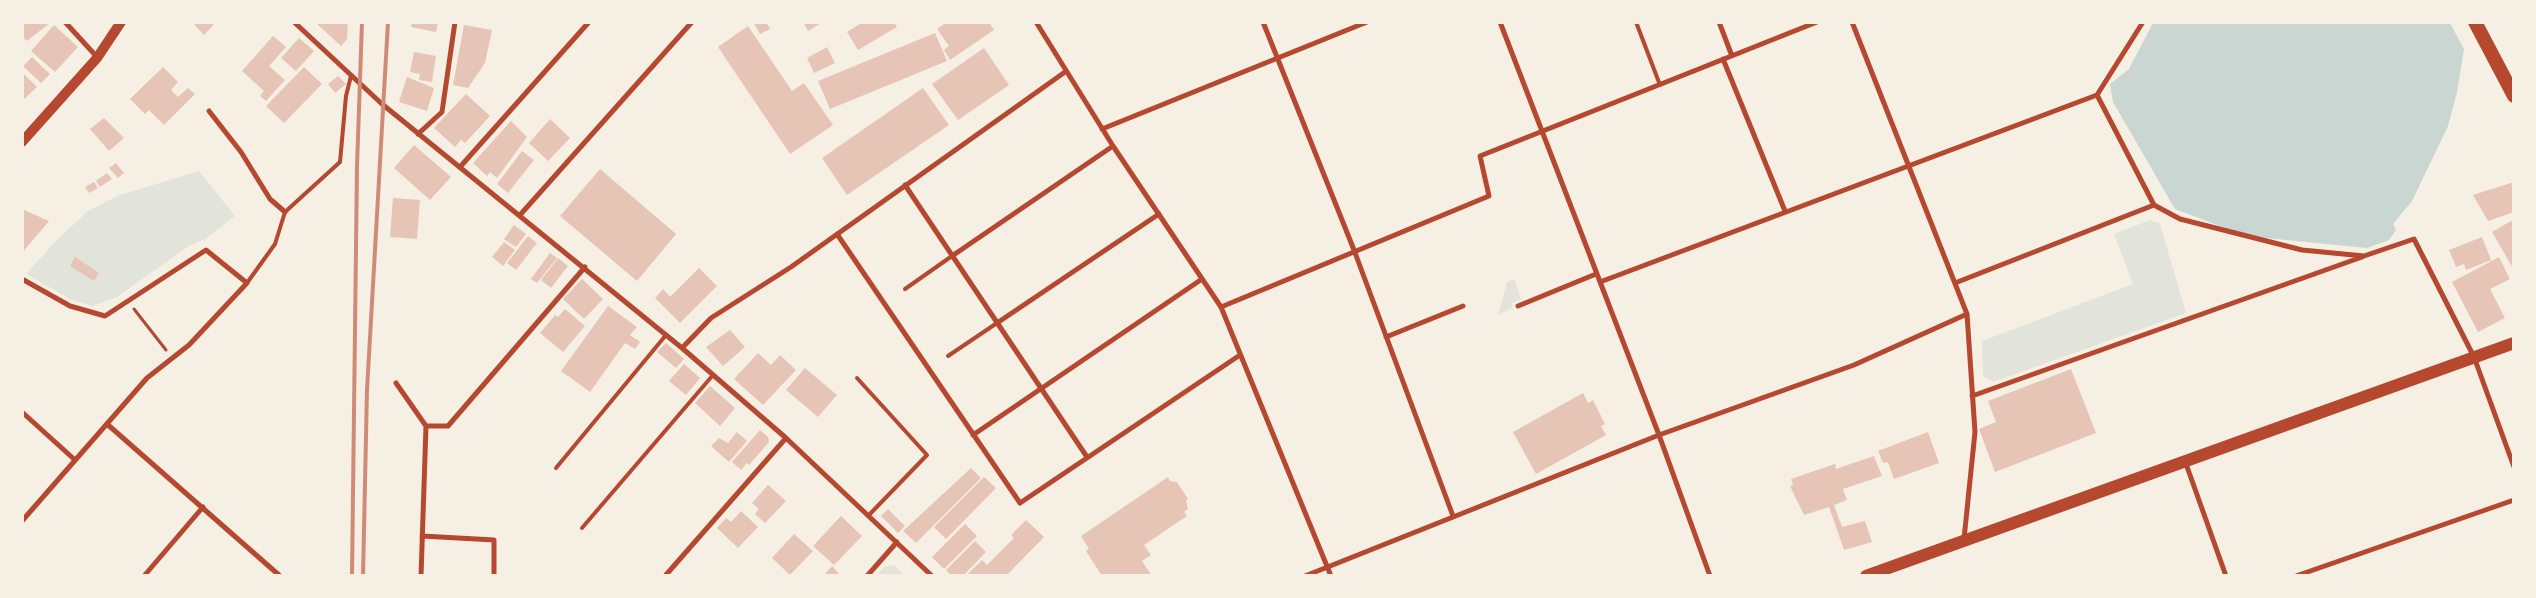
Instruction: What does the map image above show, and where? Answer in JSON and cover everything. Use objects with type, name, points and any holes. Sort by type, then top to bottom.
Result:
[{"type":"highway","points":[[2475,22],[2514,96]]},
{"type":"main road","points":[[22,142],[98,58],[121,22]]},
{"type":"main road","points":[[1870,575],[2514,343]]},
{"type":"street","points":[[65,22],[98,58]]},
{"type":"street","points":[[294,22],[351,76],[418,134],[585,267],[786,438],[932,576]]},
{"type":"street","points":[[418,134],[442,112],[455,22]]},
{"type":"street","points":[[460,167],[589,22]]},
{"type":"street","points":[[520,215],[692,22]]},
{"type":"street","points":[[1036,22],[1065,72],[1113,146],[1221,307],[1332,576]]},
{"type":"street","points":[[1263,22],[1354,250],[1453,516]]},
{"type":"street","points":[[1102,128],[1367,22]]},
{"type":"street","points":[[1500,22],[1659,435],[1710,576]]},
{"type":"street","points":[[1719,22],[1732,56]]},
{"type":"street","points":[[1221,307],[1354,250],[1489,196],[1480,156],[1817,22]]},
{"type":"street","points":[[1852,22],[1967,314],[1975,432],[1964,540]]},
{"type":"street","points":[[1600,282],[2096,94],[2144,22]]},
{"type":"street","points":[[1724,59],[1785,211]]},
{"type":"street","points":[[682,348],[711,318],[837,234],[1065,72]]},
{"type":"street","points":[[2096,94],[2154,205],[2180,219],[2302,250],[2364,256]]},
{"type":"street","points":[[208,111],[241,152],[270,199],[285,212]]},
{"type":"street","points":[[952,256],[1113,146]]},
{"type":"street","points":[[905,185],[1087,457]]},
{"type":"street","points":[[1955,283],[2154,205]]},
{"type":"street","points":[[997,323],[1159,214]]},
{"type":"street","points":[[837,234],[1020,503],[1240,355]]},
{"type":"street","points":[[1972,396],[2414,239],[2474,357],[2514,467]]},
{"type":"street","points":[[22,278],[70,306],[105,316],[206,250],[247,283],[189,345],[147,378],[22,521]]},
{"type":"street","points":[[426,426],[448,426],[585,267]]},
{"type":"street","points":[[1518,306],[1596,274]]},
{"type":"street","points":[[973,435],[1202,279]]},
{"type":"street","points":[[1386,337],[1463,306]]},
{"type":"street","points":[[1305,576],[1659,435],[1854,365],[1967,314]]},
{"type":"street","points":[[396,383],[426,426],[421,576]]},
{"type":"street","points":[[22,412],[75,460]]},
{"type":"street","points":[[107,424],[280,576]]},
{"type":"street","points":[[665,576],[786,438]]},
{"type":"street","points":[[2185,461],[2226,576]]},
{"type":"street","points":[[2296,576],[2514,500]]},
{"type":"street","points":[[144,576],[203,507]]},
{"type":"street","points":[[422,536],[494,540],[494,576]]},
{"type":"street","points":[[867,576],[896,542]]},
{"type":"lane","points":[[1636,22],[1660,85]]},
{"type":"lane","points":[[247,283],[275,244],[285,212],[340,162],[346,96],[351,76]]},
{"type":"lane","points":[[905,289],[952,256]]},
{"type":"lane","points":[[948,356],[997,323]]},
{"type":"lane","points":[[556,468],[666,335]]},
{"type":"lane","points":[[582,528],[713,375]]},
{"type":"lane","points":[[857,378],[927,455],[868,516]]},
{"type":"path","points":[[128,301],[173,358]]},
{"type":"shaded area","points":[[2153,23],[2450,23],[2464,49],[2457,92],[2448,126],[2412,201],[2393,224],[2396,230],[2389,240],[2367,248],[2246,236],[2175,209],[2113,102],[2110,84],[2129,69]]},
{"type":"shaded area","points":[[199,171],[235,216],[205,239],[189,246],[117,297],[92,306],[70,299],[26,274],[58,239],[88,211],[117,196]]},
{"type":"shaded area","points":[[2150,220],[2160,224],[2186,313],[1993,382],[1983,376],[1982,341],[2133,284],[2114,234]]},
{"type":"shaded area","points":[[1514,279],[1521,299],[1512,303],[1513,308],[1498,315],[1507,282]]},
{"type":"shaded area","points":[[894,565],[905,575],[877,575],[884,567]]},
{"type":"building","points":[[22,22],[51,22],[27,41],[22,36]]},
{"type":"building","points":[[192,22],[216,22],[204,35]]},
{"type":"building","points":[[315,22],[348,22],[347,39],[341,46]]},
{"type":"building","points":[[412,22],[438,22],[436,32],[411,27]]},
{"type":"building","points":[[753,22],[766,22],[770,29],[760,34]]},
{"type":"building","points":[[803,22],[823,22],[808,31]]},
{"type":"building","points":[[863,22],[894,22],[897,27],[858,50],[847,32]]},
{"type":"building","points":[[947,22],[989,22],[994,30],[950,60],[944,50],[949,46],[937,29]]},
{"type":"building","points":[[54,25],[78,47],[55,72],[31,51]]},
{"type":"building","points":[[464,25],[492,30],[485,63],[468,88],[453,85]]},
{"type":"building","points":[[748,26],[792,91],[804,83],[833,125],[790,154],[718,47]]},
{"type":"building","points":[[935,33],[947,61],[830,109],[818,81]]},
{"type":"building","points":[[273,36],[286,47],[269,66],[285,80],[266,101],[260,96],[264,91],[242,71]]},
{"type":"building","points":[[299,38],[314,51],[296,71],[281,58]]},
{"type":"building","points":[[827,47],[835,63],[814,73],[807,58]]},
{"type":"building","points":[[984,48],[1009,85],[958,120],[932,84]]},
{"type":"building","points":[[414,52],[436,56],[432,82],[419,80],[420,74],[410,72]]},
{"type":"building","points":[[32,57],[50,74],[41,83],[23,66]]},
{"type":"building","points":[[163,67],[178,82],[171,90],[178,97],[188,88],[195,94],[164,125],[149,110],[145,114],[130,99]]},
{"type":"building","points":[[304,67],[322,84],[284,123],[266,106]]},
{"type":"building","points":[[22,72],[37,87],[22,101]]},
{"type":"building","points":[[338,76],[346,84],[335,93],[328,84]]},
{"type":"building","points":[[407,77],[434,88],[427,111],[399,102]]},
{"type":"building","points":[[923,88],[949,125],[847,195],[822,158]]},
{"type":"building","points":[[466,94],[490,116],[465,143],[461,140],[455,147],[434,128]]},
{"type":"building","points":[[104,118],[124,138],[109,151],[90,129]]},
{"type":"building","points":[[550,119],[570,138],[548,161],[529,143]]},
{"type":"building","points":[[511,121],[527,137],[497,178],[490,172],[487,176],[473,163]]},
{"type":"building","points":[[414,145],[451,177],[430,200],[394,168]]},
{"type":"building","points":[[522,151],[534,160],[508,193],[497,184]]},
{"type":"building","points":[[116,163],[124,173],[118,178],[109,168]]},
{"type":"building","points":[[600,169],[676,234],[637,281],[560,216]]},
{"type":"building","points":[[107,173],[112,179],[100,187],[96,181]]},
{"type":"building","points":[[94,182],[98,188],[89,193],[85,187]]},
{"type":"building","points":[[2514,182],[2514,212],[2488,221],[2473,195]]},
{"type":"building","points":[[393,198],[420,200],[417,239],[390,237]]},
{"type":"building","points":[[22,209],[49,221],[22,253]]},
{"type":"building","points":[[2511,221],[2514,225],[2514,270],[2492,232]]},
{"type":"building","points":[[514,225],[526,234],[516,247],[504,239]]},
{"type":"building","points":[[528,236],[537,243],[516,270],[507,263]]},
{"type":"building","points":[[2482,237],[2491,260],[2466,270],[2464,264],[2456,267],[2449,250]]},
{"type":"building","points":[[504,242],[515,250],[503,266],[492,257]]},
{"type":"building","points":[[550,253],[557,258],[537,283],[531,279]]},
{"type":"building","points":[[75,257],[99,273],[94,281],[70,266]]},
{"type":"building","points":[[2499,257],[2510,279],[2490,289],[2505,318],[2478,332],[2452,282]]},
{"type":"building","points":[[558,258],[568,266],[551,288],[541,280]]},
{"type":"building","points":[[699,268],[717,286],[680,323],[655,298],[663,289],[670,297]]},
{"type":"building","points":[[582,279],[603,299],[584,319],[563,299]]},
{"type":"building","points":[[608,306],[637,327],[630,335],[640,342],[635,349],[625,343],[590,392],[561,371]]},
{"type":"building","points":[[565,309],[585,326],[563,352],[540,333],[555,315],[558,317]]},
{"type":"building","points":[[730,330],[745,347],[723,366],[706,347]]},
{"type":"building","points":[[666,343],[684,359],[676,368],[657,352]]},
{"type":"building","points":[[758,353],[771,365],[780,355],[796,370],[763,405],[734,379]]},
{"type":"building","points":[[684,364],[700,378],[686,395],[669,381]]},
{"type":"building","points":[[805,368],[837,395],[818,417],[786,390]]},
{"type":"building","points":[[2071,369],[2096,433],[1995,472],[1979,429],[1996,422],[1988,401]]},
{"type":"building","points":[[710,386],[735,408],[720,426],[695,403]]},
{"type":"building","points":[[1583,393],[1588,403],[1593,400],[1605,424],[1601,426],[1606,435],[1536,474],[1513,432]]},
{"type":"building","points":[[760,430],[768,437],[769,442],[749,465],[747,463],[741,470],[732,462]]},
{"type":"building","points":[[737,432],[747,441],[729,462],[711,446],[719,438],[728,443]]},
{"type":"building","points":[[1928,432],[1939,463],[1894,479],[1888,462],[1883,463],[1878,451]]},
{"type":"building","points":[[1874,456],[1882,476],[1843,489],[1847,500],[1834,505],[1842,527],[1865,521],[1872,542],[1844,550],[1829,507],[1804,515],[1790,486],[1793,485],[1791,479],[1835,464],[1836,469]]},
{"type":"building","points":[[971,468],[981,478],[916,543],[903,531]]},
{"type":"building","points":[[984,477],[996,488],[946,539],[934,527]]},
{"type":"building","points":[[1168,477],[1170,481],[1177,482],[1188,499],[1186,501],[1188,509],[1184,512],[1187,516],[1144,545],[1151,555],[1142,561],[1152,576],[1102,576],[1086,551],[1089,549],[1081,536]]},
{"type":"building","points":[[768,485],[786,501],[765,523],[755,514],[759,509],[752,503]]},
{"type":"building","points":[[888,509],[905,526],[898,533],[881,516]]},
{"type":"building","points":[[741,511],[758,527],[738,548],[717,528],[726,518],[731,522]]},
{"type":"building","points":[[841,516],[862,536],[834,565],[813,546]]},
{"type":"building","points":[[1026,520],[1044,537],[1006,576],[966,576],[982,560],[987,565],[1014,538],[1011,535]]},
{"type":"building","points":[[965,524],[977,536],[944,569],[932,557]]},
{"type":"building","points":[[794,534],[813,551],[790,575],[772,558]]},
{"type":"building","points":[[975,541],[986,552],[963,576],[952,576],[946,570]]},
{"type":"building","points":[[832,566],[841,576],[823,576]]},
{"type":"railway","points":[[352,576],[357,166],[362,22]]},
{"type":"railway","points":[[363,576],[367,390],[388,22]]}]
